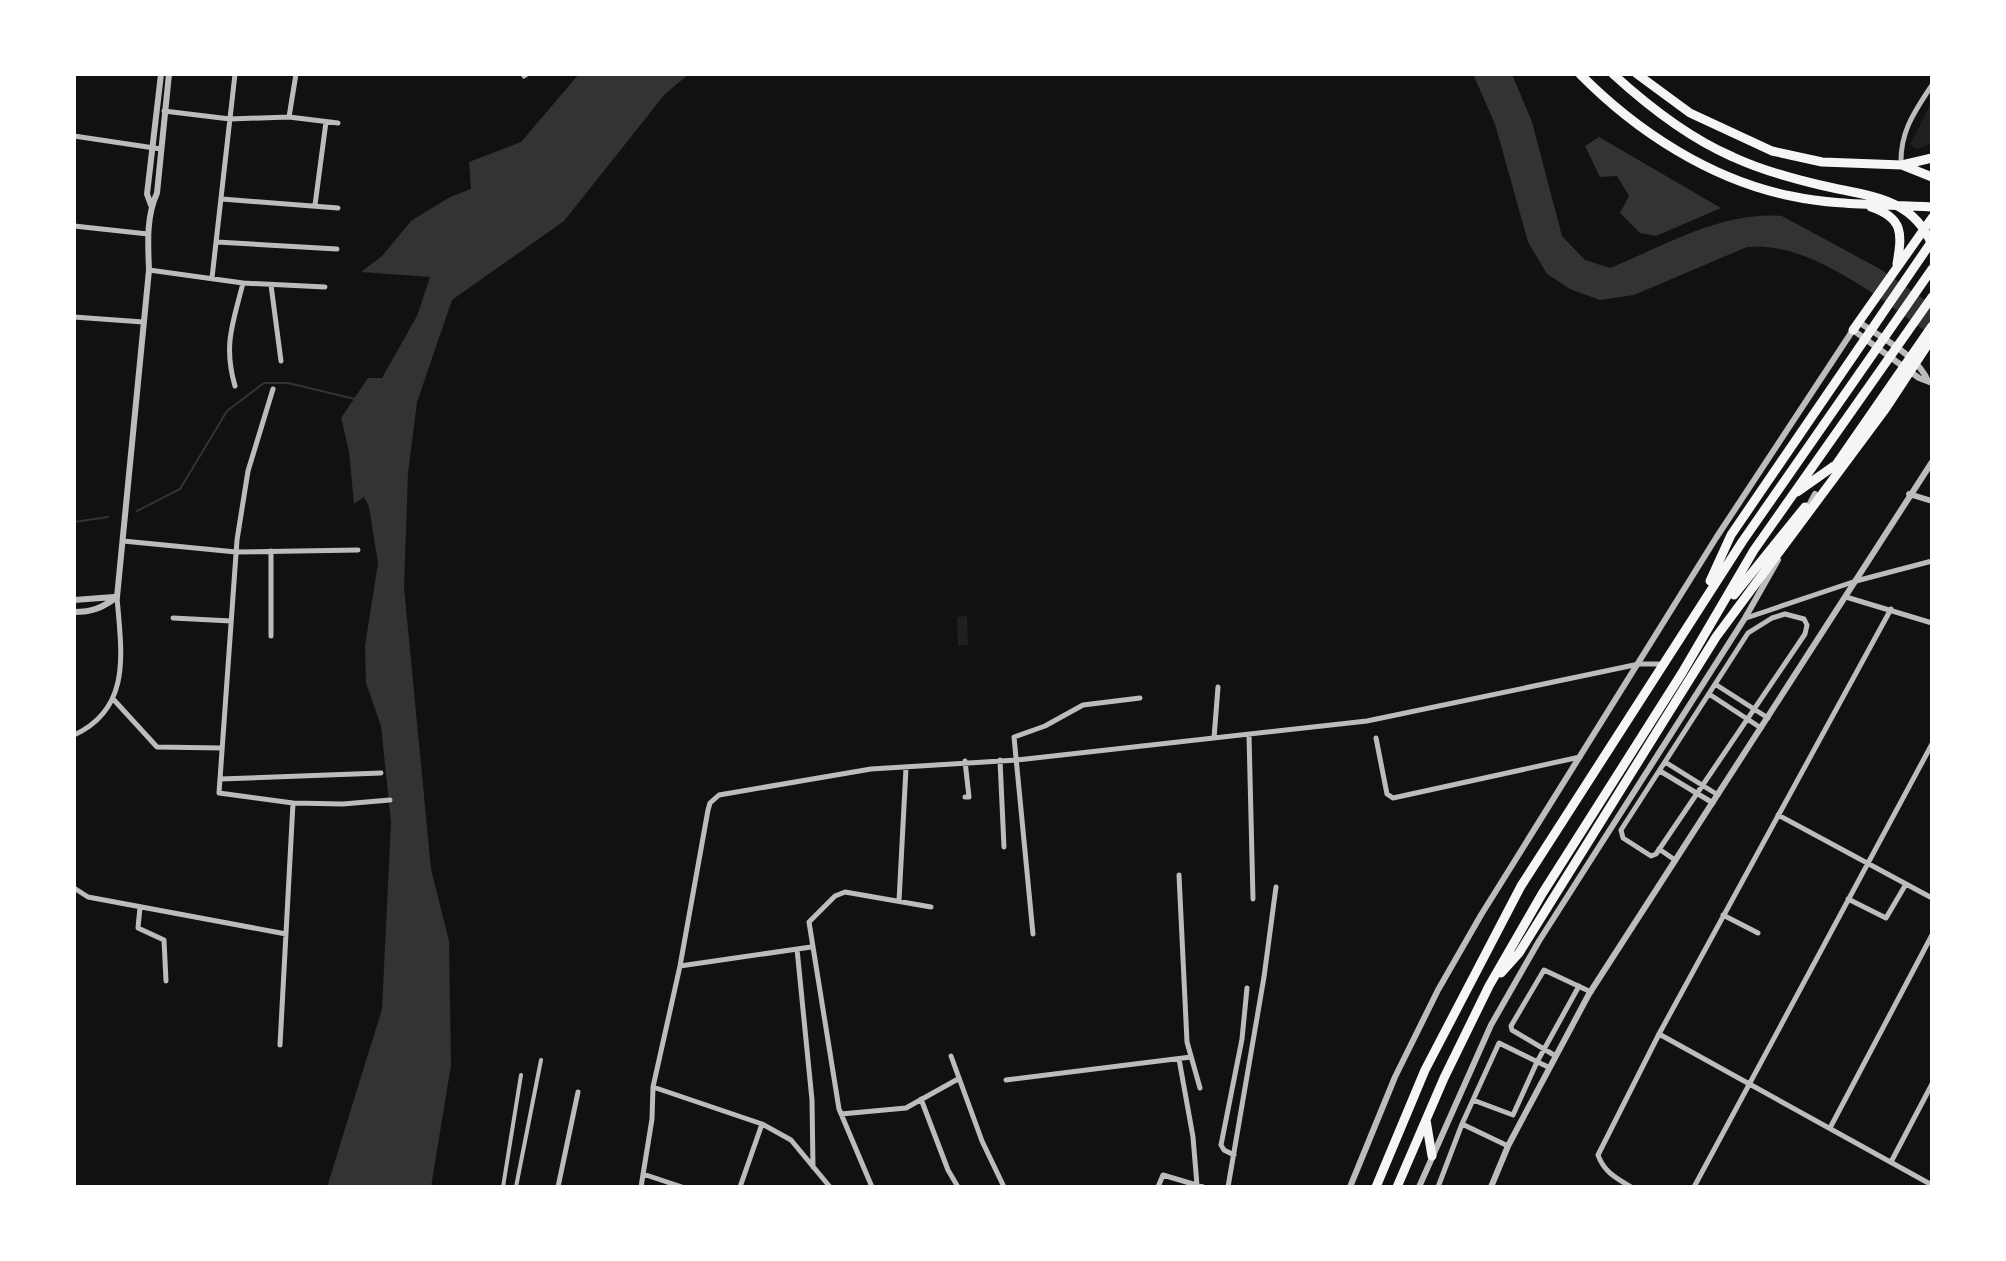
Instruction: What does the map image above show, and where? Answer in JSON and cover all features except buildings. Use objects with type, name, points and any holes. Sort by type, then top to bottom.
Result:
[{"type":"highway","points":[[1580,74],[1640,127],[1708,166],[1758,187],[1790,196],[1932,207]]},
{"type":"highway","points":[[1613,74],[1655,109],[1705,143],[1788,177],[1880,197],[1907,211],[1932,243],[1731,535],[1699,606]]},
{"type":"highway","points":[[1637,74],[1690,113],[1772,151],[1822,162],[1902,165],[1932,158]]},
{"type":"highway","points":[[1902,165],[1932,177]]},
{"type":"highway","points":[[1858,203],[1882,211],[1898,225],[1901,243],[1897,268]]},
{"type":"highway","points":[[1856,326],[1932,218]]},
{"type":"highway","points":[[1376,1187],[1425,1070],[1521,886],[1699,606],[1932,269]]},
{"type":"highway","points":[[1397,1187],[1489,986],[1542,894],[1717,616],[1754,550],[1932,297]]},
{"type":"highway","points":[[1489,986],[1519,953],[1716,637],[1886,408],[1932,326]]},
{"type":"highway","points":[[1717,616],[1815,494],[1907,362],[1927,339]]},
{"type":"highway","points":[[1791,497],[1835,466]]},
{"type":"highway","points":[[1426,1120],[1432,1156]]},
{"type":"street","points":[[74,735],[83,731],[114,700],[122,659],[117,597],[149,270],[148,234],[151,205],[157,193],[161,149],[161,74]]},
{"type":"street","points":[[151,205],[147,194],[153,148],[169,74]]},
{"type":"street","points":[[212,278],[235,74]]},
{"type":"street","points":[[289,117],[296,74]]},
{"type":"street","points":[[1902,165],[1900,147],[1904,133],[1932,85]]},
{"type":"street","points":[[161,110],[230,119],[289,117],[338,123]]},
{"type":"street","points":[[315,205],[326,122]]},
{"type":"street","points":[[74,136],[161,149]]},
{"type":"street","points":[[222,199],[338,208]]},
{"type":"street","points":[[74,226],[148,234]]},
{"type":"street","points":[[217,242],[337,249]]},
{"type":"street","points":[[149,270],[243,283],[325,287]]},
{"type":"street","points":[[235,386],[228,345],[243,283]]},
{"type":"street","points":[[271,285],[281,361]]},
{"type":"street","points":[[74,317],[143,322]]},
{"type":"street","points":[[1350,1187],[1395,1077],[1438,990],[1481,915],[1716,538],[1856,326],[1907,362],[1919,378],[1930,382]]},
{"type":"street","points":[[273,389],[248,471],[236,552],[219,793],[293,803],[390,800]]},
{"type":"street","points":[[1491,1187],[1554,1055],[1591,992],[1932,462]]},
{"type":"street","points":[[1419,1187],[1491,1025],[1539,941],[1745,618],[1815,494]]},
{"type":"street","points":[[1909,494],[1932,501]]},
{"type":"street","points":[[123,541],[236,552],[358,550]]},
{"type":"street","points":[[271,551],[271,636]]},
{"type":"street","points":[[1745,618],[1856,581],[1932,561]]},
{"type":"street","points":[[74,600],[117,597]]},
{"type":"street","points":[[74,612],[90,612],[104,607],[117,597]]},
{"type":"street","points":[[1846,597],[1932,623]]},
{"type":"street","points":[[1631,1187],[1609,1173],[1598,1155],[1659,1034],[1891,609]]},
{"type":"street","points":[[1785,614],[1804,619],[1807,625],[1805,634],[1659,849],[1651,856],[1623,838],[1621,833],[1715,684],[1748,633],[1785,614]]},
{"type":"street","points":[[173,618],[231,621]]},
{"type":"street","points":[[1795,648],[1808,656]]},
{"type":"street","points":[[641,1187],[652,1119],[653,1087],[667,1035],[708,810],[719,795],[871,769],[1017,760],[1367,721],[1639,664],[1662,664]]},
{"type":"street","points":[[1715,684],[1768,718]]},
{"type":"street","points":[[1214,738],[1218,687]]},
{"type":"street","points":[[1709,694],[1761,728]]},
{"type":"street","points":[[1033,934],[1013,740],[1017,734],[1045,726],[1083,705],[1140,698]]},
{"type":"street","points":[[114,700],[157,747],[221,748]]},
{"type":"street","points":[[1249,735],[1253,899]]},
{"type":"street","points":[[1376,738],[1387,794],[1393,798],[1581,757]]},
{"type":"street","points":[[1694,1187],[1932,744]]},
{"type":"street","points":[[1000,760],[1004,847]]},
{"type":"street","points":[[965,761],[969,797],[965,797]]},
{"type":"street","points":[[1665,762],[1718,795]]},
{"type":"street","points":[[899,901],[906,768]]},
{"type":"street","points":[[1660,771],[1713,803]]},
{"type":"street","points":[[220,779],[381,773]]},
{"type":"street","points":[[280,1045],[293,803]]},
{"type":"street","points":[[1778,815],[1932,898]]},
{"type":"street","points":[[1659,849],[1675,860]]},
{"type":"street","points":[[1179,875],[1187,1042],[1200,1088]]},
{"type":"street","points":[[1848,899],[1886,918],[1906,884]]},
{"type":"street","points":[[1228,1187],[1276,887]]},
{"type":"street","points":[[74,888],[88,897],[286,934]]},
{"type":"street","points":[[872,1187],[841,1114],[809,922],[839,893],[850,892],[931,907]]},
{"type":"street","points":[[140,907],[138,928],[164,940],[166,981]]},
{"type":"street","points":[[1723,915],[1758,933]]},
{"type":"street","points":[[1830,1128],[1932,935]]},
{"type":"street","points":[[680,966],[811,947]]},
{"type":"street","points":[[797,949],[812,1100],[813,1168]]},
{"type":"street","points":[[1554,1055],[1512,1030],[1511,1026],[1544,970],[1591,992]]},
{"type":"street","points":[[1473,1100],[1513,1115],[1537,1062],[1579,986]]},
{"type":"street","points":[[1234,1155],[1221,1145],[1242,1039],[1247,988]]},
{"type":"street","points":[[1659,1034],[1932,1185]]},
{"type":"street","points":[[1438,1187],[1462,1124],[1499,1043],[1548,1067]]},
{"type":"street","points":[[951,1056],[982,1141],[1004,1187]]},
{"type":"street","points":[[1006,1080],[1191,1057]]},
{"type":"street","points":[[1158,1187],[1163,1175],[1200,1186],[1179,1059]]},
{"type":"street","points":[[516,1187],[541,1060]]},
{"type":"street","points":[[503,1187],[521,1075]]},
{"type":"street","points":[[841,1114],[900,1109],[958,1079]]},
{"type":"street","points":[[1891,1162],[1932,1084]]},
{"type":"street","points":[[653,1087],[762,1124],[791,1140],[830,1187]]},
{"type":"street","points":[[558,1187],[578,1092]]},
{"type":"street","points":[[921,1099],[948,1170],[958,1187]]},
{"type":"street","points":[[740,1187],[762,1124]]},
{"type":"street","points":[[1462,1124],[1508,1146]]},
{"type":"street","points":[[643,1174],[682,1187]]},
{"type":"shaded area","points":[[579,74],[689,74],[665,94],[564,221],[452,300],[417,402],[408,473],[404,587],[431,869],[449,941],[451,1065],[431,1187],[327,1187],[382,1009],[391,822],[381,726],[366,683],[365,646],[378,563],[369,507],[364,497],[354,504],[349,451],[341,418],[368,378],[382,378],[417,316],[430,277],[361,272],[382,256],[411,221],[450,197],[471,189],[469,162],[521,142]]},
{"type":"shaded area","points":[[1473,74],[1512,74],[1532,122],[1562,236],[1585,260],[1610,268],[1715,224],[1760,216],[1782,216],[1880,269],[1932,305],[1932,336],[1845,276],[1795,253],[1771,247],[1747,247],[1634,295],[1600,300],[1570,289],[1547,274],[1528,242],[1495,124]]},
{"type":"shaded area","points":[[1932,101],[1932,143],[1917,149],[1910,145]]},
{"type":"shaded area","points":[[1599,137],[1721,208],[1656,236],[1640,233],[1620,213],[1629,196],[1617,176],[1600,177],[1585,146]]},
{"type":"shaded area","points":[[967,616],[968,645],[958,646],[957,617]]},
{"type":"waterway","points":[[137,511],[180,489],[227,411],[264,383],[288,383],[355,399]]},
{"type":"waterway","points":[[74,522],[108,517]]}]
